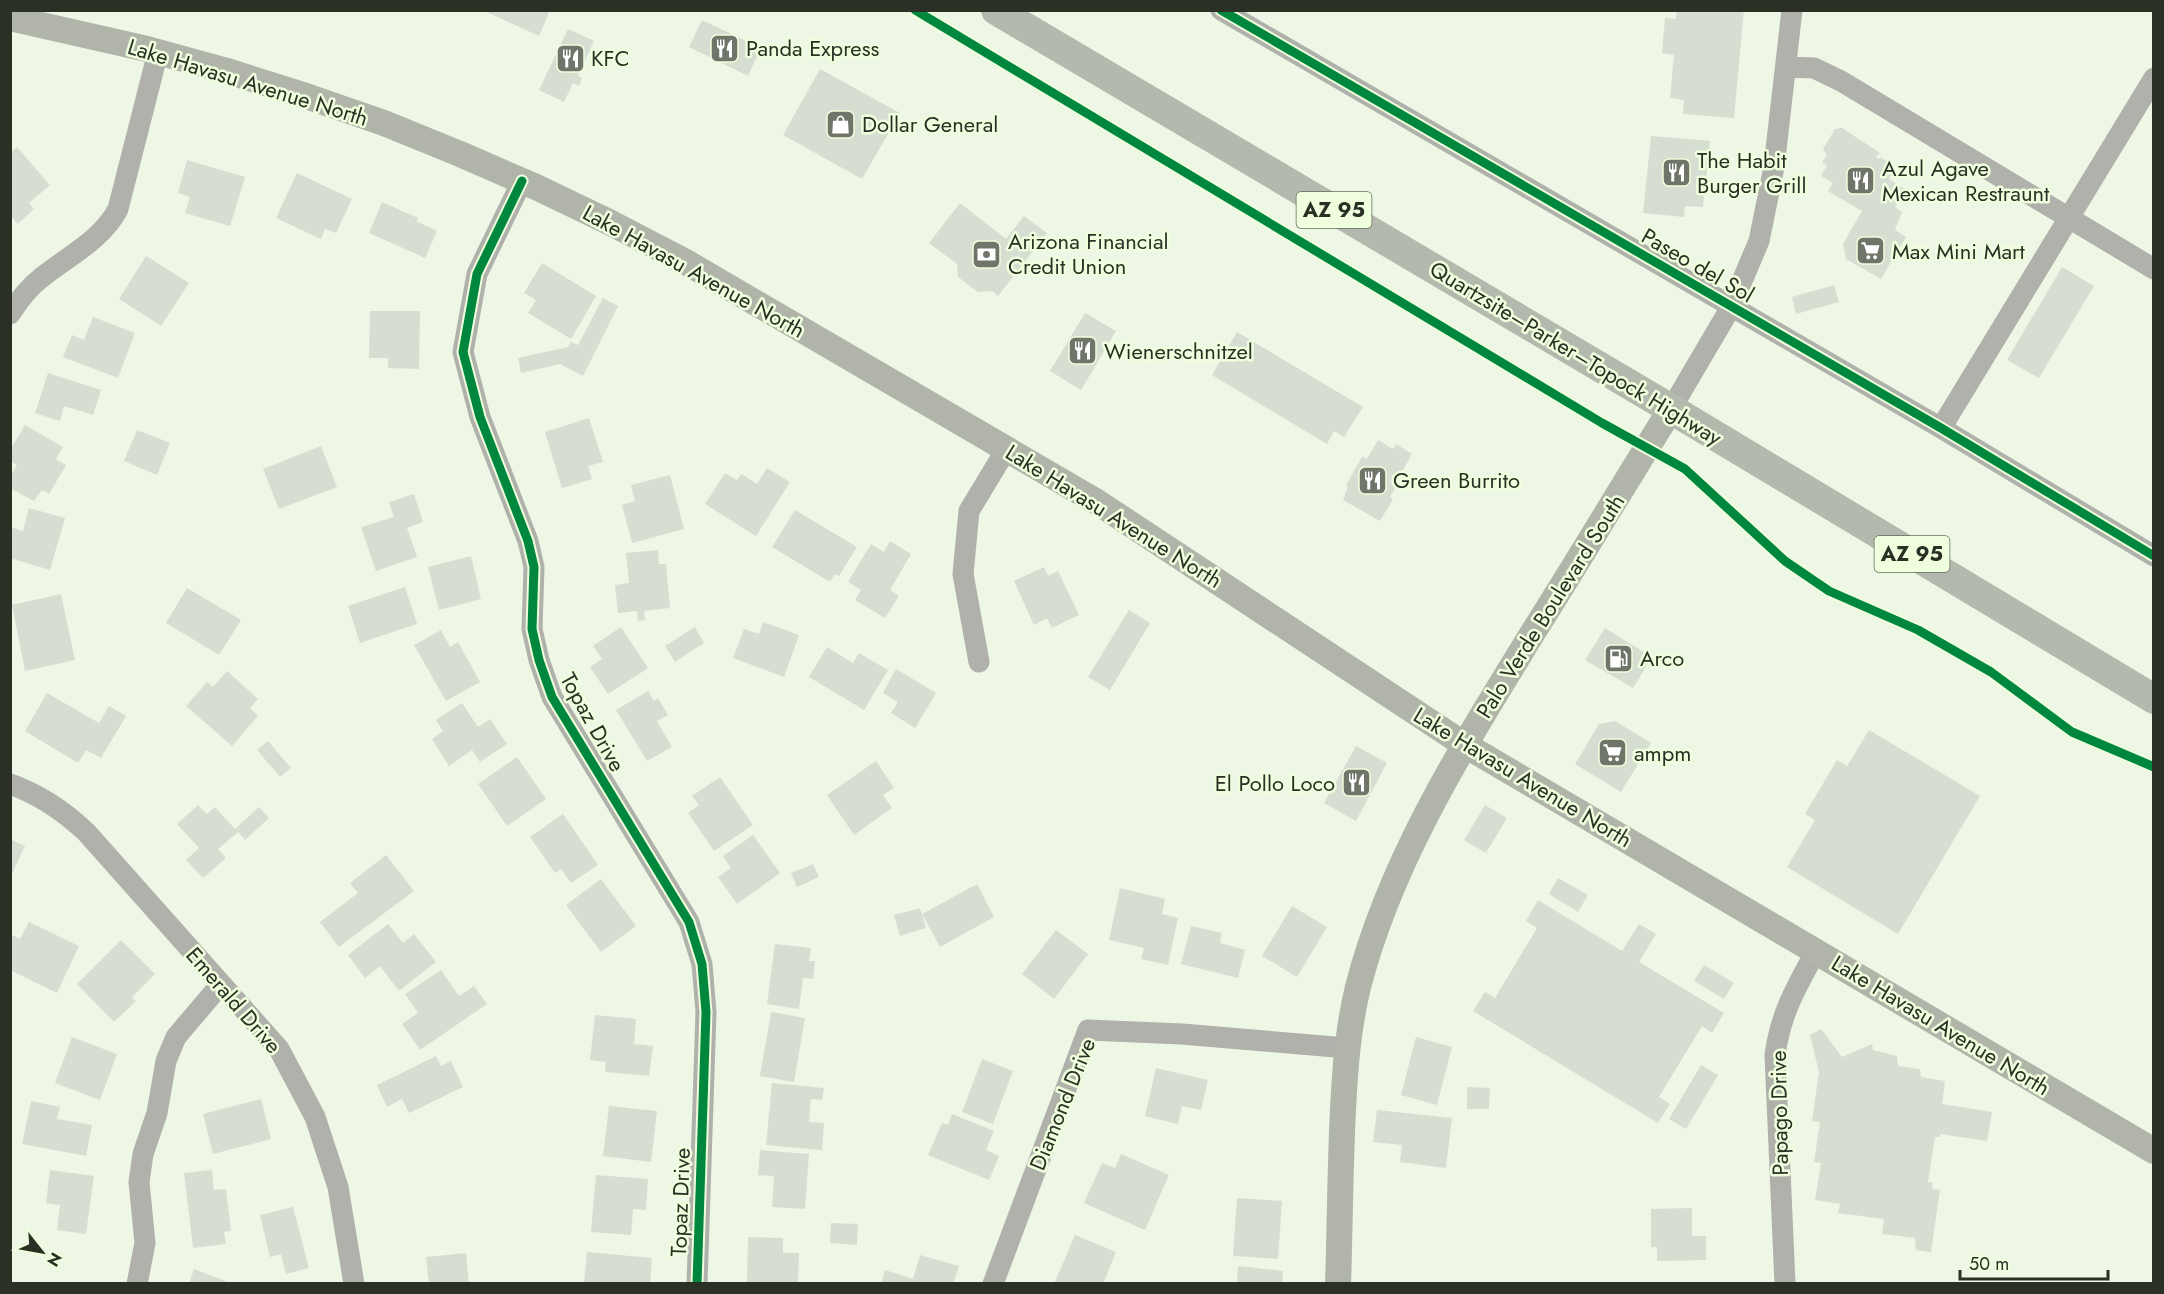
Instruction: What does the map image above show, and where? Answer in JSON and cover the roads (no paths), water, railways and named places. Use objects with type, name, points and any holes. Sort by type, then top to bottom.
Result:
[{"type":"highway","name":"Quartzsite–Parker–Topock Highway","points":[[996,10],[1671,409],[2154,699]]},
{"type":"main road","name":"Lake Havasu Avenue North","points":[[10,18],[67,29],[158,52],[306,96],[450,149],[609,222],[684,261],[1097,502],[1465,745],[2154,1151]]},
{"type":"main road","name":"Palo Verde Boulevard South","points":[[1338,1284],[1347,1048],[1358,987],[1380,919],[1404,861],[1465,745],[1671,409]]},
{"type":"street","name":"Paseo del Sol","points":[[1221,10],[1941,428],[2154,556]]},
{"type":"street","name":"Palo Verde Boulevard South","points":[[1671,409],[1731,308],[1759,241],[1774,167],[1792,10]]},
{"type":"street","points":[[10,314],[22,297],[40,279],[98,237],[113,219],[118,209],[158,52]]},
{"type":"street","points":[[1786,67],[1814,68],[1841,81],[2154,269]]},
{"type":"street","points":[[1941,428],[2154,78]]},
{"type":"street","name":"Topaz Drive","points":[[522,181],[477,274],[463,352],[480,417],[528,542],[534,567],[532,629],[539,660],[552,697],[689,922],[702,964],[706,1012],[697,1284]]},
{"type":"street","points":[[980,662],[963,574],[969,511],[1007,448]]},
{"type":"street","name":"Emerald Drive","points":[[10,784],[32,791],[64,811],[87,833],[279,1050],[315,1118],[338,1187],[354,1284]]},
{"type":"street","name":"Papago Drive","points":[[1785,1284],[1775,1055],[1779,1029],[1790,998],[1816,951]]},
{"type":"street","points":[[137,1284],[145,1243],[139,1182],[143,1154],[157,1113],[166,1061],[176,1037],[221,984]]},
{"type":"street","name":"Diamond Drive","points":[[993,1284],[1088,1030],[1182,1034],[1347,1048]]},
{"type":"place","name":"Panda Express","points":[[725,48]]},
{"type":"place","name":"KFC","points":[[570,58]]},
{"type":"place","name":"Dollar General","points":[[841,124]]},
{"type":"place","name":"The Habit Burger Grill","points":[[1676,173]]},
{"type":"place","name":"Azul Agave Mexican Restraunt","points":[[1861,181]]},
{"type":"place","name":"Max Mini Mart","points":[[1871,251]]},
{"type":"place","name":"Arizona Financial Credit Union","points":[[987,254]]},
{"type":"place","name":"Wienerschnitzel","points":[[1083,351]]},
{"type":"place","name":"Green Burrito","points":[[1372,480]]},
{"type":"place","name":"Arco","points":[[1619,658]]},
{"type":"place","name":"ampm","points":[[1613,753]]},
{"type":"place","name":"El Pollo Loco","points":[[1356,783]]}]
